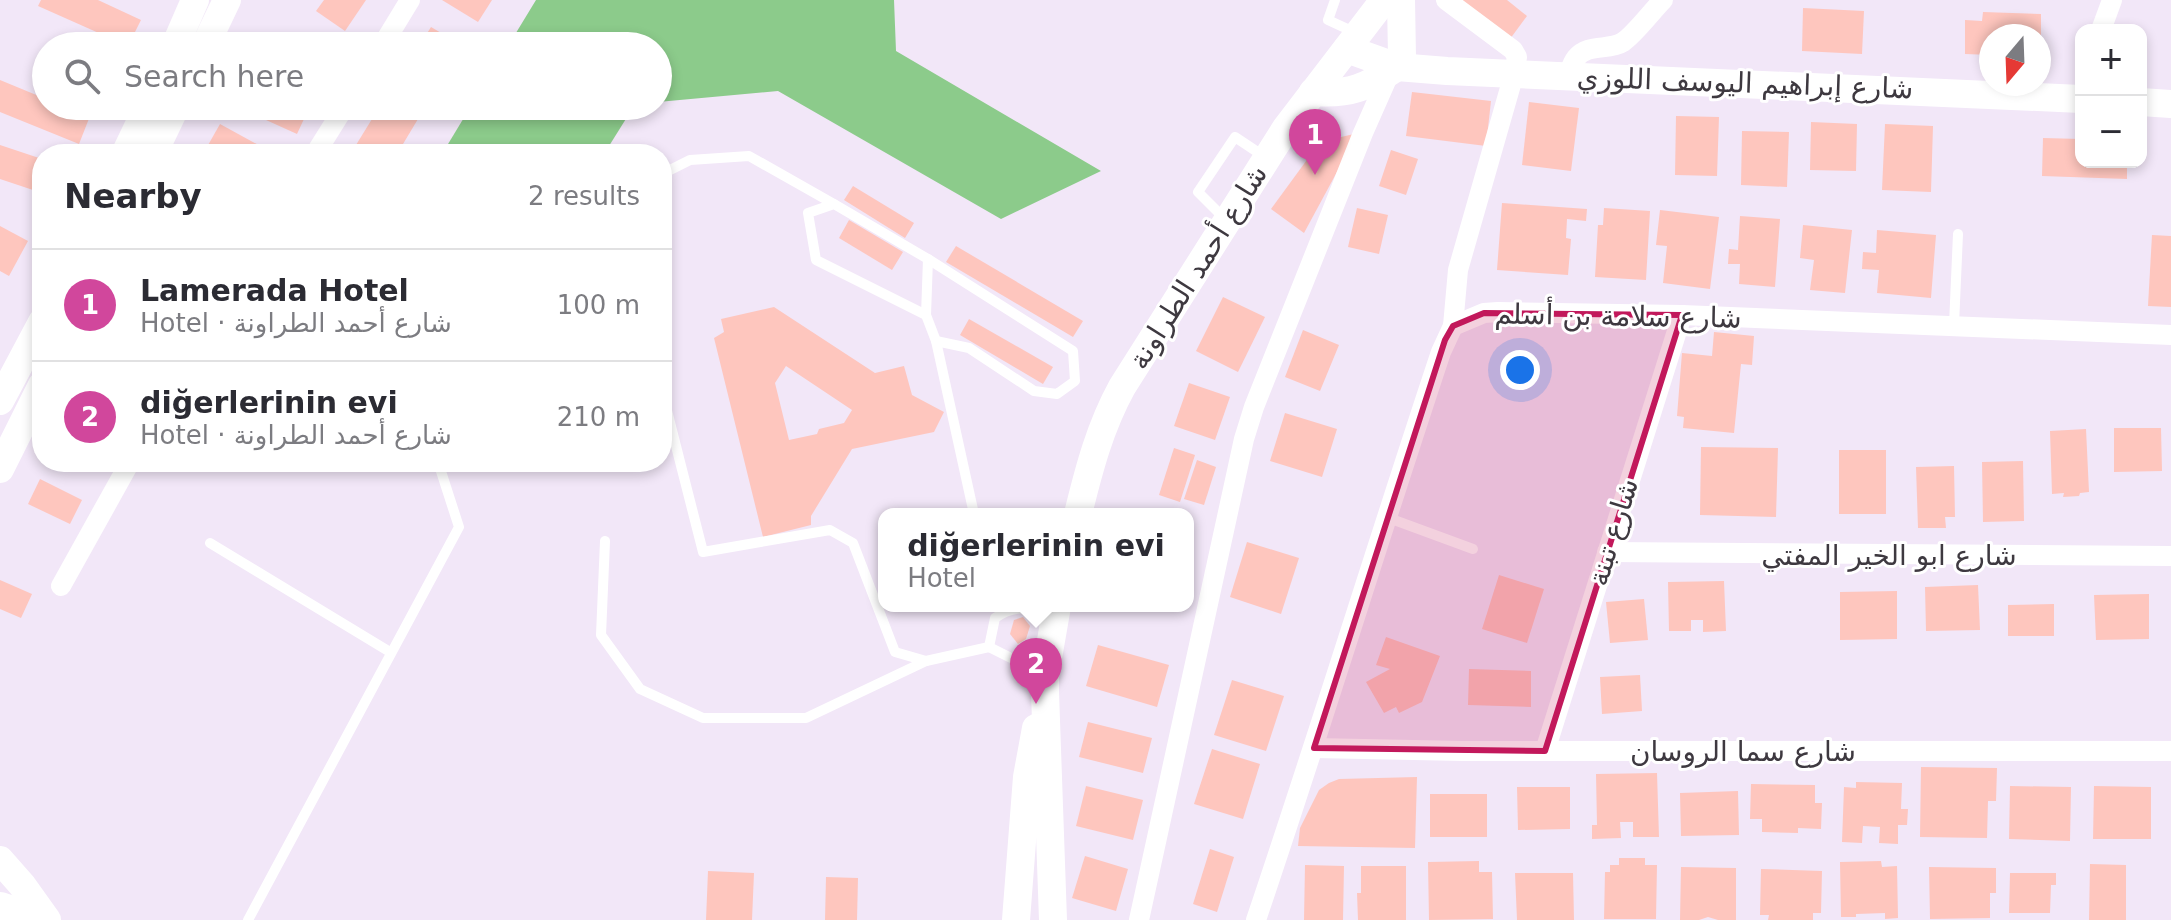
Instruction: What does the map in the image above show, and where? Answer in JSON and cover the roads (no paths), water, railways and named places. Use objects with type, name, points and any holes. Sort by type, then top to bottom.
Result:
[{"type":"main road","points":[[0,908],[35,920]]},
{"type":"street","points":[[181,32],[195,0]]},
{"type":"street","points":[[212,32],[227,0]]},
{"type":"street","points":[[391,32],[410,0]]},
{"type":"street","name":"شارع أحمد الطراونة","points":[[1080,508],[1094,450],[1108,412],[1122,387],[1266,158],[1384,0]]},
{"type":"street","points":[[1139,920],[1251,417],[1363,133],[1400,66],[1401,0]]},
{"type":"street","points":[[1446,0],[1515,52],[1517,57],[1458,270],[1453,326]]},
{"type":"street","points":[[1568,76],[1575,59],[1594,48],[1624,42],[1663,0]]},
{"type":"street","points":[[2103,24],[2112,0]]},
{"type":"street","name":"شارع إبراهيم اليوسف اللوزي","points":[[1354,42],[1400,66],[1514,74],[2075,93]]},
{"type":"street","points":[[1313,92],[1348,92],[1374,82],[1400,66]]},
{"type":"street","points":[[2147,102],[2171,104]]},
{"type":"street","points":[[130,144],[141,120]]},
{"type":"street","points":[[158,144],[169,120]]},
{"type":"street","points":[[321,144],[336,120]]},
{"type":"street","name":"شارع سلامة بن أسلم","points":[[1256,920],[1386,517],[1441,352],[1453,326],[1484,313],[1498,312],[1682,315],[2171,335]]},
{"type":"street","name":"شارع تبنة","points":[[1545,751],[1682,315]]},
{"type":"street","points":[[0,401],[7,370],[32,336]]},
{"type":"street","points":[[0,469],[32,405]]},
{"type":"street","points":[[61,586],[124,472]]},
{"type":"street","name":"شارع ابو الخير المفتي","points":[[1607,552],[2171,556]]},
{"type":"street","points":[[1016,920],[1027,777],[1056,612]]},
{"type":"street","points":[[1045,684],[1053,920]]},
{"type":"street","name":"شارع سما الروسان","points":[[1314,748],[2171,751]]},
{"type":"street","points":[[0,860],[47,920]]},
{"type":"lane","points":[[1335,0],[1328,20],[1354,42]]},
{"type":"lane","points":[[1226,221],[1198,192],[1235,137],[1266,158]]},
{"type":"lane","points":[[672,169],[690,160],[749,156],[928,259],[1073,351],[1075,381],[1057,394],[1034,391],[969,348],[936,341]]},
{"type":"lane","points":[[834,204],[808,213],[816,260],[926,315]]},
{"type":"lane","points":[[1954,325],[1958,234]]},
{"type":"lane","points":[[928,259],[926,315],[936,341],[974,508]]},
{"type":"lane","points":[[672,430],[703,552],[830,530],[853,543],[878,608]]},
{"type":"lane","points":[[248,920],[459,527],[441,472]]},
{"type":"lane","points":[[1386,517],[1473,549]]},
{"type":"lane","points":[[605,541],[601,635],[640,689],[703,718],[806,718],[926,661],[989,647],[1045,684]]},
{"type":"lane","points":[[210,543],[390,652]]},
{"type":"lane","points":[[880,612],[895,652],[926,661]]},
{"type":"lane","points":[[989,647],[994,612]]},
{"type":"lane","points":[[995,618],[1003,612]]},
{"type":"place","name":"Lamerada Hotel","points":[[1315,175]]},
{"type":"place","name":"diğerlerinin evi","points":[[1036,704]]}]
